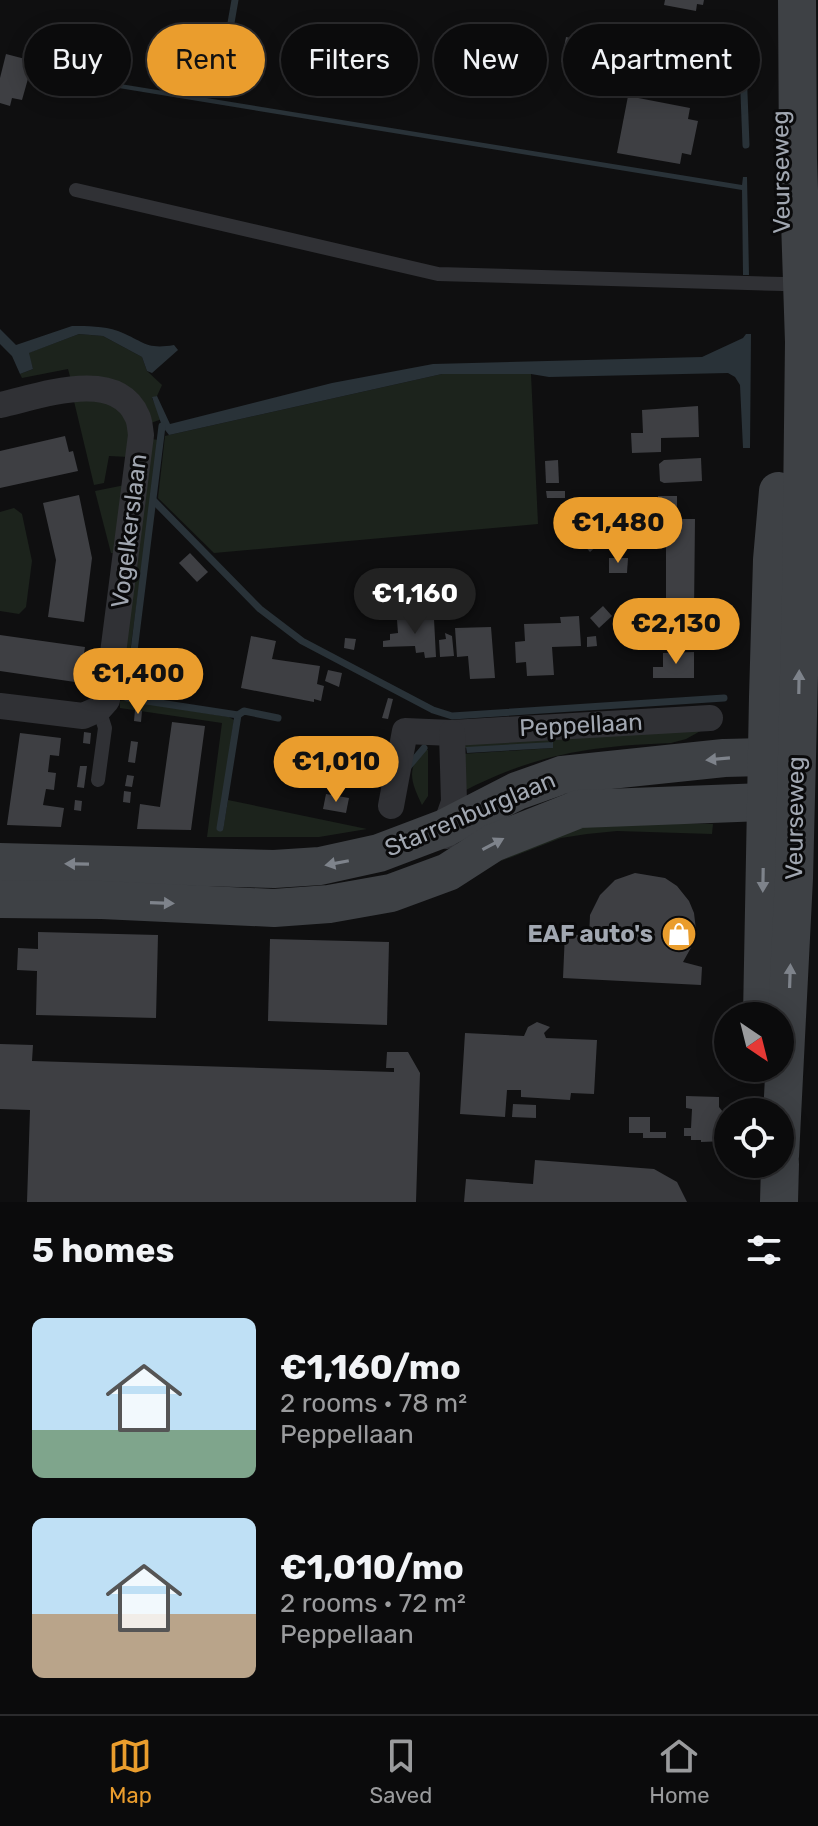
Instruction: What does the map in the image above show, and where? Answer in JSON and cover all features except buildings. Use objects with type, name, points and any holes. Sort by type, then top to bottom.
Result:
[{"type":"main road","name":"Veurseweg","points":[[777,0],[784,423],[773,548],[794,760]]},
{"type":"main road","name":"Veurseweg","points":[[784,1098],[804,342],[797,0]]},
{"type":"main road","name":"Starrenburglaan","points":[[0,862],[274,869],[320,866],[379,853],[445,828],[517,791],[562,775],[724,758],[794,760]]},
{"type":"main road","name":"Veurseweg","points":[[764,1002],[793,801]]},
{"type":"main road","name":"Starrenburglaan","points":[[0,899],[274,908],[329,904],[391,893],[448,872],[493,843],[579,809],[793,801]]},
{"type":"main road","points":[[760,1178],[760,1202]]},
{"type":"main road","points":[[779,1202],[780,1178]]},
{"type":"street","name":"Vogelkerslaan","points":[[0,405],[87,386],[111,392],[126,402],[137,416],[141,435],[107,700],[99,709]]},
{"type":"street","points":[[0,707],[83,716],[99,709]]},
{"type":"street","name":"Peppellaan","points":[[391,806],[405,731],[452,733],[710,718]]},
{"type":"street","points":[[448,872],[445,828],[454,802],[452,733]]},
{"type":"lane","points":[[76,190],[438,274],[783,284]]},
{"type":"lane","name":"Vogelkerslaan","points":[[98,780],[105,728],[99,709]]},
{"type":"shaded area","points":[[131,86],[147,88],[147,93],[131,90]]},
{"type":"shaded area","points":[[168,96],[194,96],[742,185],[743,177],[747,177],[749,275],[743,275],[742,190]]},
{"type":"shaded area","points":[[72,326],[112,329],[145,344],[174,345],[178,350],[152,373],[147,371],[142,357],[103,336],[79,334],[29,353],[33,369],[20,374],[12,356],[0,344],[0,329],[16,345]]},
{"type":"shaded area","points":[[79,334],[103,336],[142,357],[147,371],[162,385],[157,396],[152,398],[162,419],[148,424],[126,391],[100,377],[71,380],[68,369],[22,378],[20,374],[33,369],[28,353]]},
{"type":"shaded area","points":[[751,334],[750,448],[743,448],[740,385],[728,373],[549,377],[531,374],[442,374],[169,435],[162,426],[152,397],[157,396],[170,424],[332,383],[433,364],[702,357]]},
{"type":"shaded area","points":[[442,374],[531,374],[538,524],[214,553],[158,498],[165,436]]},
{"type":"shaded area","points":[[94,394],[129,416],[129,457],[109,456],[104,483],[94,485],[73,397]]},
{"type":"shaded area","points":[[151,439],[159,440],[128,667],[120,666]]},
{"type":"shaded area","points":[[125,485],[116,553],[111,553],[95,491]]},
{"type":"shaded area","points":[[14,508],[22,514],[32,561],[26,607],[19,614],[0,611],[0,512]]},
{"type":"shaded area","points":[[120,701],[234,720],[218,830],[223,830],[228,800],[367,829],[319,837],[207,837],[222,723],[120,708]]},
{"type":"shaded area","points":[[706,728],[671,743],[590,750],[540,760],[464,791],[461,754],[553,748],[461,748],[462,740]]},
{"type":"shaded area","points":[[553,742],[553,748],[467,753],[466,747]]},
{"type":"shaded area","points":[[424,750],[428,750],[428,796],[422,805],[415,790],[412,770]]},
{"type":"shaded area","points":[[586,821],[713,824],[712,834],[617,831],[561,838],[496,863]]},
{"type":"waterway","points":[[231,24],[235,0]]},
{"type":"waterway","points":[[744,96],[746,145]]},
{"type":"waterway","points":[[133,659],[162,426]]},
{"type":"waterway","points":[[154,501],[260,609],[302,641],[433,710],[452,716],[724,698]]},
{"type":"waterway","points":[[127,698],[238,715],[220,828]]},
{"type":"waterway","points":[[238,715],[244,711],[278,718]]},
{"type":"waterway","points":[[408,767],[424,748]]},
{"type":"place","name":"EAF auto's","points":[[679,934]]}]
